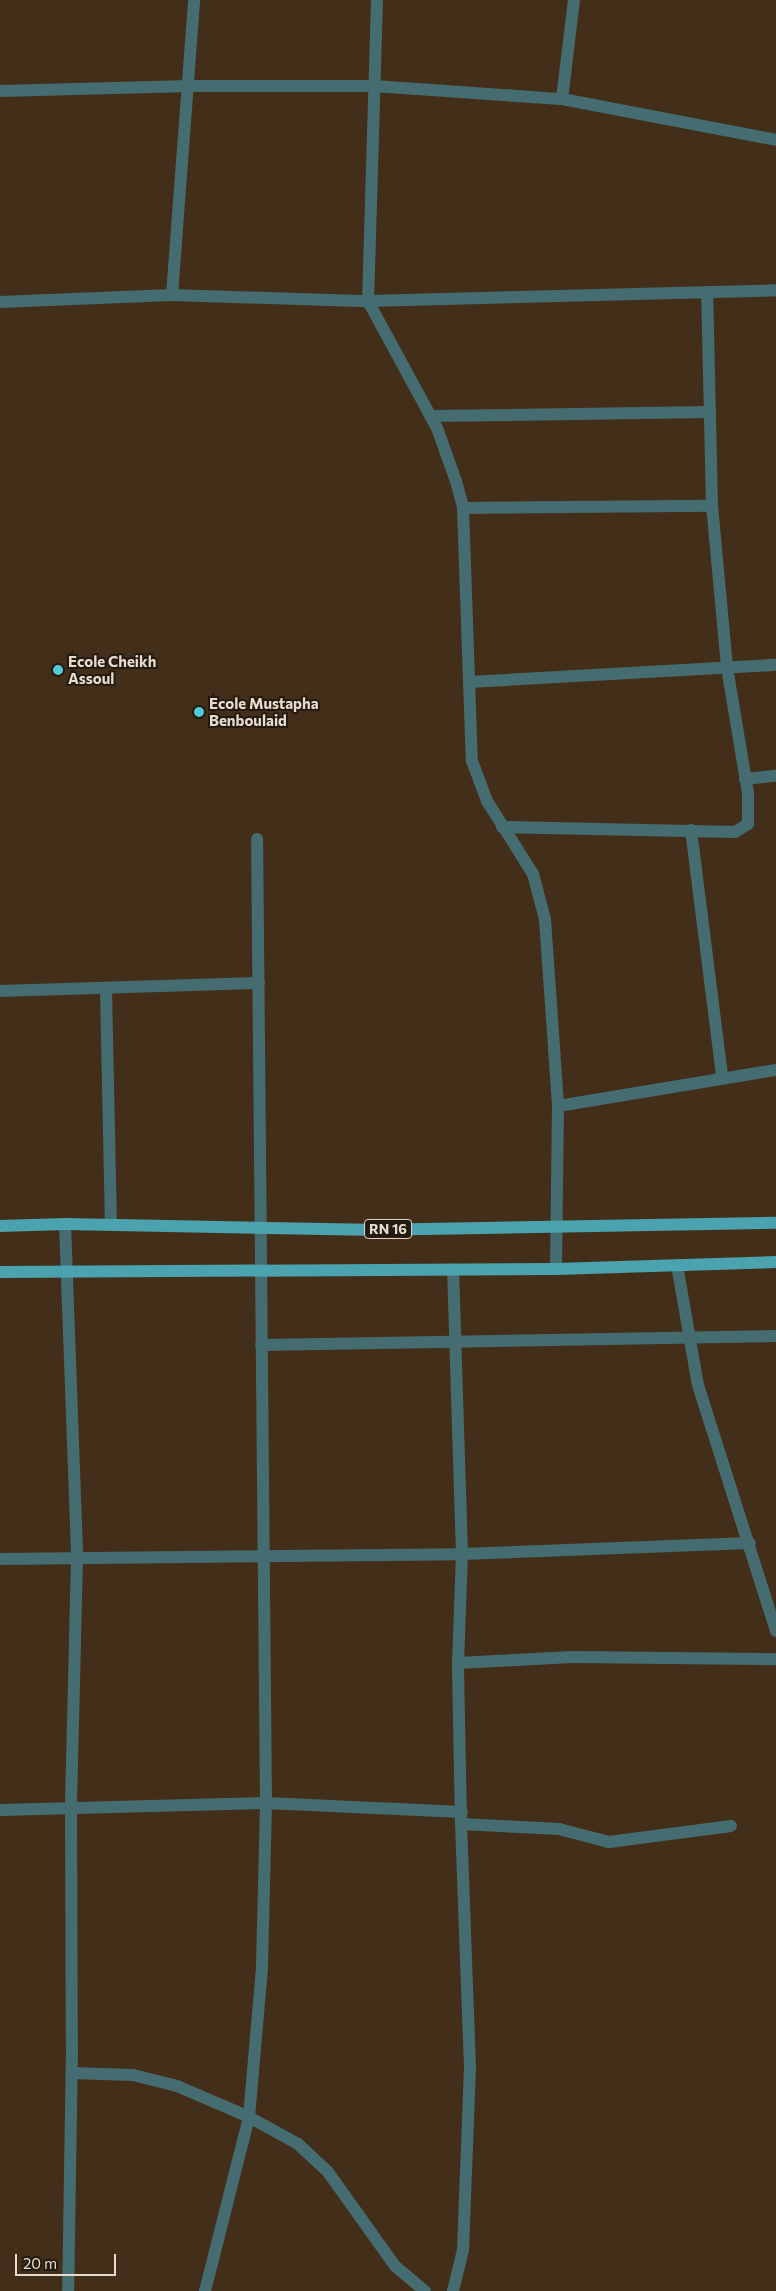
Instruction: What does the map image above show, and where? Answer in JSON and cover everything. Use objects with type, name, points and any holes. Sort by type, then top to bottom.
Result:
[{"type":"main road","name":"RN 16","points":[[0,1226],[111,1224],[366,1230],[557,1225],[776,1224]]},
{"type":"main road","points":[[0,1272],[556,1269],[776,1262]]},
{"type":"street","points":[[172,295],[190,86],[194,0]]},
{"type":"street","points":[[377,0],[368,301],[437,428],[462,508],[472,761],[487,800],[502,827],[533,874],[545,919],[558,1106],[556,1269]]},
{"type":"street","points":[[562,99],[574,0]]},
{"type":"street","points":[[0,91],[190,86],[374,86],[562,99],[776,140]]},
{"type":"street","points":[[0,302],[172,295],[368,301],[776,290]]},
{"type":"street","points":[[502,827],[735,832],[742,830],[748,824],[745,779],[728,667],[712,506],[706,292]]},
{"type":"street","points":[[430,416],[710,412]]},
{"type":"street","points":[[462,508],[712,506]]},
{"type":"street","points":[[469,682],[776,665]]},
{"type":"street","points":[[745,779],[776,776]]},
{"type":"street","points":[[691,830],[722,1077]]},
{"type":"street","points":[[205,2291],[249,2117],[262,1967],[266,1803],[259,1227],[257,839]]},
{"type":"street","points":[[0,990],[106,989],[259,983]]},
{"type":"street","points":[[106,989],[111,1224]]},
{"type":"street","points":[[558,1106],[674,1089],[722,1077],[776,1070]]},
{"type":"street","points":[[65,1224],[77,1558],[71,1809],[72,2073],[68,2291]]},
{"type":"street","points":[[677,1265],[698,1384],[750,1543],[776,1630]]},
{"type":"street","points":[[453,1269],[462,1554],[458,1663],[461,1818],[470,2068],[463,2250],[453,2291]]},
{"type":"street","points":[[261,1345],[456,1340],[776,1336]]},
{"type":"street","points":[[0,1559],[462,1554],[750,1543]]},
{"type":"street","points":[[458,1663],[572,1657],[776,1659]]},
{"type":"street","points":[[0,1810],[266,1803],[461,1818],[559,1829],[609,1842],[731,1826]]},
{"type":"street","points":[[72,2073],[133,2075],[177,2086],[249,2117],[298,2144],[328,2172],[395,2266],[426,2291]]},
{"type":"place","name":"Ecole Cheikh Assoul","points":[[58,670]]},
{"type":"place","name":"Ecole Mustapha Benboulaid","points":[[199,712]]}]
